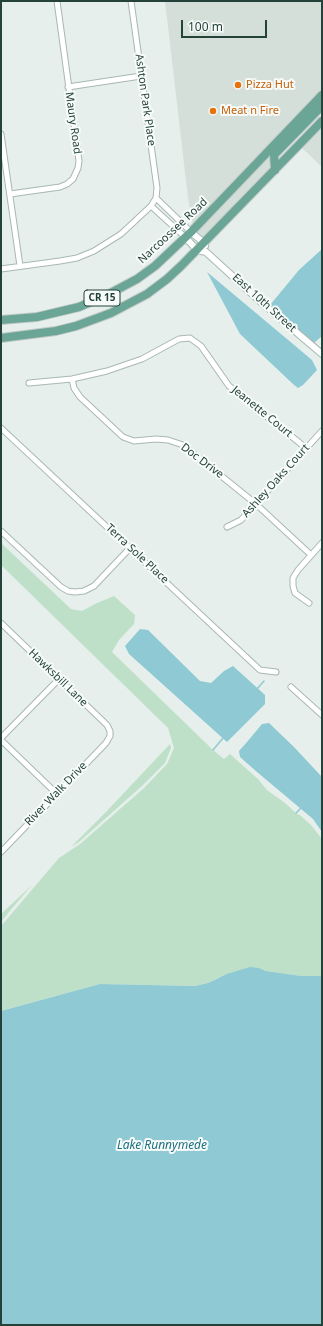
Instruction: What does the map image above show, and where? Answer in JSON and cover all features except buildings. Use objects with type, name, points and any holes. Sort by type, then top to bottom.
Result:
[{"type":"main road","points":[[275,170],[274,155],[320,108],[322,104],[321,95]]},
{"type":"main road","name":"Narcoossee Road","points":[[1,320],[54,314],[79,307],[108,295],[137,279],[155,266],[188,235],[321,95]]},
{"type":"main road","name":"CR 15","points":[[1,338],[56,331],[92,321],[111,313],[146,294],[167,279],[198,250],[322,121]]},
{"type":"street","name":"Maury Road","points":[[10,194],[60,187],[67,184],[76,173],[79,161],[57,1]]},
{"type":"street","name":"Ashton Park Place","points":[[131,1],[157,188],[156,198]]},
{"type":"street","points":[[68,87],[141,76]]},
{"type":"street","points":[[1,134],[20,266]]},
{"type":"street","points":[[1,268],[78,258],[94,251],[121,234],[151,206],[156,198],[188,235]]},
{"type":"street","points":[[151,206],[188,235],[204,243],[206,252]]},
{"type":"street","name":"East 10th Street","points":[[188,235],[198,250],[206,252],[262,303],[322,354]]},
{"type":"street","name":"Jeanette Court","points":[[29,383],[72,378],[107,370],[142,359],[179,339],[190,338],[201,346],[229,386],[306,448]]},
{"type":"street","name":"Doc Drive","points":[[72,378],[74,388],[80,397],[123,437],[134,441],[156,439],[168,440],[183,444],[256,504],[311,554]]},
{"type":"street","name":"Terra Sole Place","points":[[1,428],[260,670],[276,672]]},
{"type":"street","name":"Ashley Oaks Court","points":[[227,527],[241,520],[322,431]]},
{"type":"street","points":[[1,531],[62,588],[68,591],[84,591],[94,586],[130,548]]},
{"type":"street","points":[[309,603],[294,593],[294,578],[298,570],[322,543]]},
{"type":"street","name":"Hawksbill Lane","points":[[1,624],[107,725],[110,731],[110,736]]},
{"type":"street","points":[[57,794],[1,739],[59,679]]},
{"type":"street","points":[[291,686],[321,712]]},
{"type":"street","name":"River Walk Drive","points":[[1,852],[106,743],[110,736]]},
{"type":"shaded area","points":[[165,1],[322,1],[322,90],[193,225],[188,198]]},
{"type":"shaded area","points":[[319,101],[276,157],[272,166],[204,239],[195,231]]},
{"type":"shaded area","points":[[322,125],[322,167],[301,147]]},
{"type":"green space","points":[[1,543],[71,609],[82,611],[114,596],[135,615],[134,624],[119,640],[112,652],[213,750],[224,759],[230,754],[258,779],[267,790],[311,825],[322,839],[322,976],[301,976],[266,971],[259,968],[218,978],[208,983],[195,986],[100,984],[1,1011],[1,926],[59,858],[80,844],[144,788],[167,764],[174,748],[168,728],[1,565]]},
{"type":"green space","points":[[170,744],[171,748],[165,763],[142,786],[79,842],[71,847],[105,813]]},
{"type":"green space","points":[[32,885],[9,912],[1,922],[1,914]]},
{"type":"water","points":[[322,249],[322,336],[314,343],[270,305],[299,270]]},
{"type":"water","points":[[207,272],[312,360],[317,370],[303,385],[298,388],[293,384],[240,334]]},
{"type":"water","points":[[140,629],[148,630],[200,681],[211,683],[224,671],[233,666],[265,695],[265,704],[227,742],[129,654],[125,646]]},
{"type":"water","points":[[269,723],[322,777],[322,832],[313,819],[240,757],[239,751],[262,724]]},
{"type":"water","name":"Lake Runnymede","points":[[250,967],[301,976],[322,976],[322,1325],[1,1325],[1,1011],[100,984],[195,986],[208,983],[227,974]]},
{"type":"waterway","points":[[257,689],[264,681]]},
{"type":"waterway","points":[[213,750],[223,738]]},
{"type":"waterway","points":[[296,813],[301,808]]},
{"type":"place","name":"Pizza Hut","points":[[238,85]]},
{"type":"place","name":"Meat n Fire","points":[[213,111]]}]
